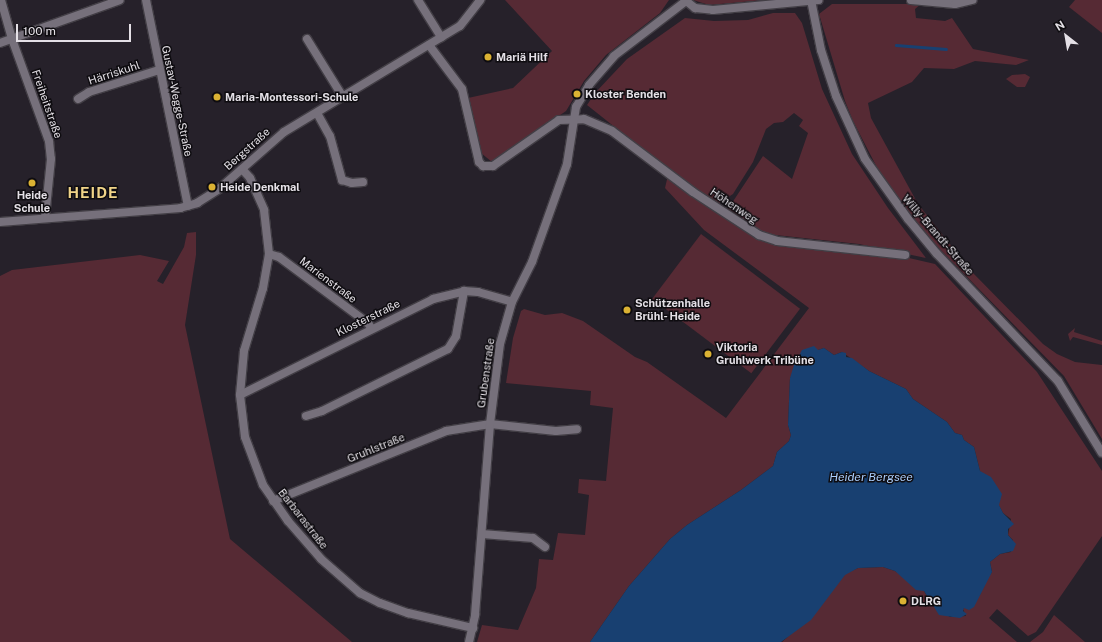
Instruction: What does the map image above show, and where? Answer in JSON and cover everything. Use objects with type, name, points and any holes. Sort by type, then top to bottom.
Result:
[{"type":"street","name":"Freiheitstraße","points":[[1,0],[12,39],[50,141],[51,159],[45,218]]},
{"type":"street","points":[[0,43],[120,0]]},
{"type":"street","name":"Gustav-Wegge-Straße","points":[[146,0],[159,70],[188,206]]},
{"type":"street","points":[[418,0],[441,37]]},
{"type":"street","name":"Bergstraße","points":[[188,206],[219,189],[284,132],[429,46],[467,20],[480,0]]},
{"type":"street","name":"Willy-Brandt-Straße","points":[[811,0],[822,50],[836,96],[869,166],[908,219],[937,254],[1058,381],[1102,453]]},
{"type":"street","points":[[429,46],[462,89],[479,162],[483,166],[493,166],[560,120],[574,118],[582,96],[610,61],[628,44],[686,1],[695,8],[713,10],[819,0]]},
{"type":"street","points":[[911,0],[955,4],[973,0]]},
{"type":"street","points":[[307,39],[343,97]]},
{"type":"street","name":"Härriskuhl","points":[[78,99],[89,92],[159,70]]},
{"type":"street","points":[[317,112],[330,136],[342,180],[352,183],[363,182]]},
{"type":"street","name":"Höhenweg","points":[[574,118],[598,124],[612,131],[693,192],[759,235],[777,241],[905,256]]},
{"type":"street","name":"Grubenstraße","points":[[469,642],[473,628],[490,424],[500,344],[512,302],[532,262],[567,164],[574,118]]},
{"type":"street","name":"Barbarastraße","points":[[242,169],[250,178],[264,210],[269,254],[263,288],[244,351],[240,395],[245,437],[254,466],[273,501],[321,559],[360,593],[380,603],[408,613],[473,628]]},
{"type":"street","points":[[0,222],[188,206]]},
{"type":"street","name":"Marienstraße","points":[[269,254],[279,257],[368,323],[371,328]]},
{"type":"street","points":[[306,416],[322,411],[448,349],[456,336],[464,291]]},
{"type":"street","name":"Klosterstraße","points":[[240,395],[371,328],[432,299],[464,291],[478,292],[512,302]]},
{"type":"street","name":"Gruhlstraße","points":[[273,501],[446,431],[490,424],[556,431],[577,428]]},
{"type":"street","points":[[482,534],[533,538],[545,547]]},
{"type":"shaded area","points":[[505,0],[669,0],[660,13],[606,55],[584,81],[566,111],[492,162],[481,153],[468,98],[513,88],[552,51]]},
{"type":"shaded area","points":[[693,0],[764,0],[709,5]]},
{"type":"shaded area","points":[[1075,0],[1102,0],[1102,33],[1069,7]]},
{"type":"shaded area","points":[[832,4],[921,4],[915,9],[916,18],[945,21],[952,18],[973,49],[1029,60],[1016,65],[975,61],[954,69],[924,68],[912,82],[868,103],[871,118],[918,204],[973,273],[1043,344],[1057,354],[1075,362],[1102,365],[1102,439],[1064,376],[926,235],[884,181],[853,121],[845,101],[819,14]]},
{"type":"shaded area","points":[[773,13],[795,13],[802,23],[822,89],[852,154],[888,208],[926,258],[859,244],[766,234],[726,212],[763,156],[792,179],[808,133],[799,126],[803,120],[794,113],[783,122],[774,123],[766,129],[753,162],[733,194],[716,205],[680,179],[587,105],[595,93],[627,59],[685,18],[714,21],[748,20]]},
{"type":"shaded area","points":[[1025,74],[1030,77],[1025,87],[1017,87],[1006,79],[1012,75]]},
{"type":"shaded area","points":[[668,175],[754,237],[774,244],[896,255],[935,264],[1037,372],[1102,471],[1102,536],[1036,632],[1028,636],[997,609],[989,618],[1017,642],[782,642],[819,608],[845,574],[858,568],[883,567],[895,571],[924,591],[932,605],[950,617],[966,616],[963,609],[980,595],[981,588],[992,572],[990,562],[1000,554],[1011,552],[1013,540],[1008,535],[1011,519],[1003,513],[980,471],[974,447],[964,440],[962,435],[955,433],[947,422],[913,399],[906,389],[869,371],[842,352],[834,355],[824,348],[818,350],[790,378],[788,425],[791,435],[789,441],[777,452],[773,466],[741,490],[687,525],[670,539],[629,586],[590,642],[477,642],[482,625],[518,630],[536,588],[539,559],[553,560],[558,533],[585,535],[589,495],[578,493],[579,479],[606,481],[613,408],[590,405],[591,391],[506,383],[513,338],[521,311],[524,309],[545,315],[562,313],[583,321],[635,357],[647,362],[726,418],[809,308],[704,230],[665,188]]},
{"type":"shaded area","points":[[196,232],[196,255],[185,325],[230,539],[352,642],[0,642],[0,276],[12,270],[140,255],[169,261],[157,281],[163,284],[184,247],[187,233]]},
{"type":"shaded area","points":[[701,234],[800,309],[751,373],[652,299]]},
{"type":"shaded area","points":[[1075,328],[1074,332],[1102,341],[1102,345],[1073,337],[1070,341],[1068,334]]},
{"type":"shaded area","points":[[1054,615],[1085,642],[1030,642],[1043,632]]},
{"type":"water","name":"Heider Bergsee","points":[[814,346],[818,350],[824,348],[834,355],[842,352],[846,353],[846,357],[852,358],[869,371],[906,389],[913,399],[947,422],[955,433],[962,435],[964,440],[974,447],[980,471],[991,477],[1002,494],[999,505],[1003,513],[1014,524],[1008,529],[1008,535],[1016,544],[1013,551],[1000,554],[990,562],[992,572],[974,607],[969,610],[964,608],[963,611],[967,614],[960,618],[939,615],[924,591],[916,590],[895,571],[883,567],[858,568],[845,575],[811,620],[781,642],[590,642],[629,586],[670,539],[687,525],[741,490],[773,466],[777,452],[789,441],[791,435],[788,425],[790,378],[794,365],[802,350]]},
{"type":"waterway","points":[[896,45],[946,49]]},
{"type":"place","name":"Mariä Hilf","points":[[488,57]]},
{"type":"place","name":"Kloster Benden","points":[[577,94]]},
{"type":"place","name":"Maria-Montessori-Schule","points":[[217,97]]},
{"type":"place","name":"Heide Schule","points":[[32,183]]},
{"type":"place","name":"Heide Denkmal","points":[[212,187]]},
{"type":"place","name":"Schützenhalle Brühl- Heide","points":[[627,310]]},
{"type":"place","name":"Viktoria Gruhlwerk Tribüne","points":[[708,354]]},
{"type":"place","name":"DLRG","points":[[903,601]]},
{"type":"district","name":"HEIDE","points":[[93,193]]}]
